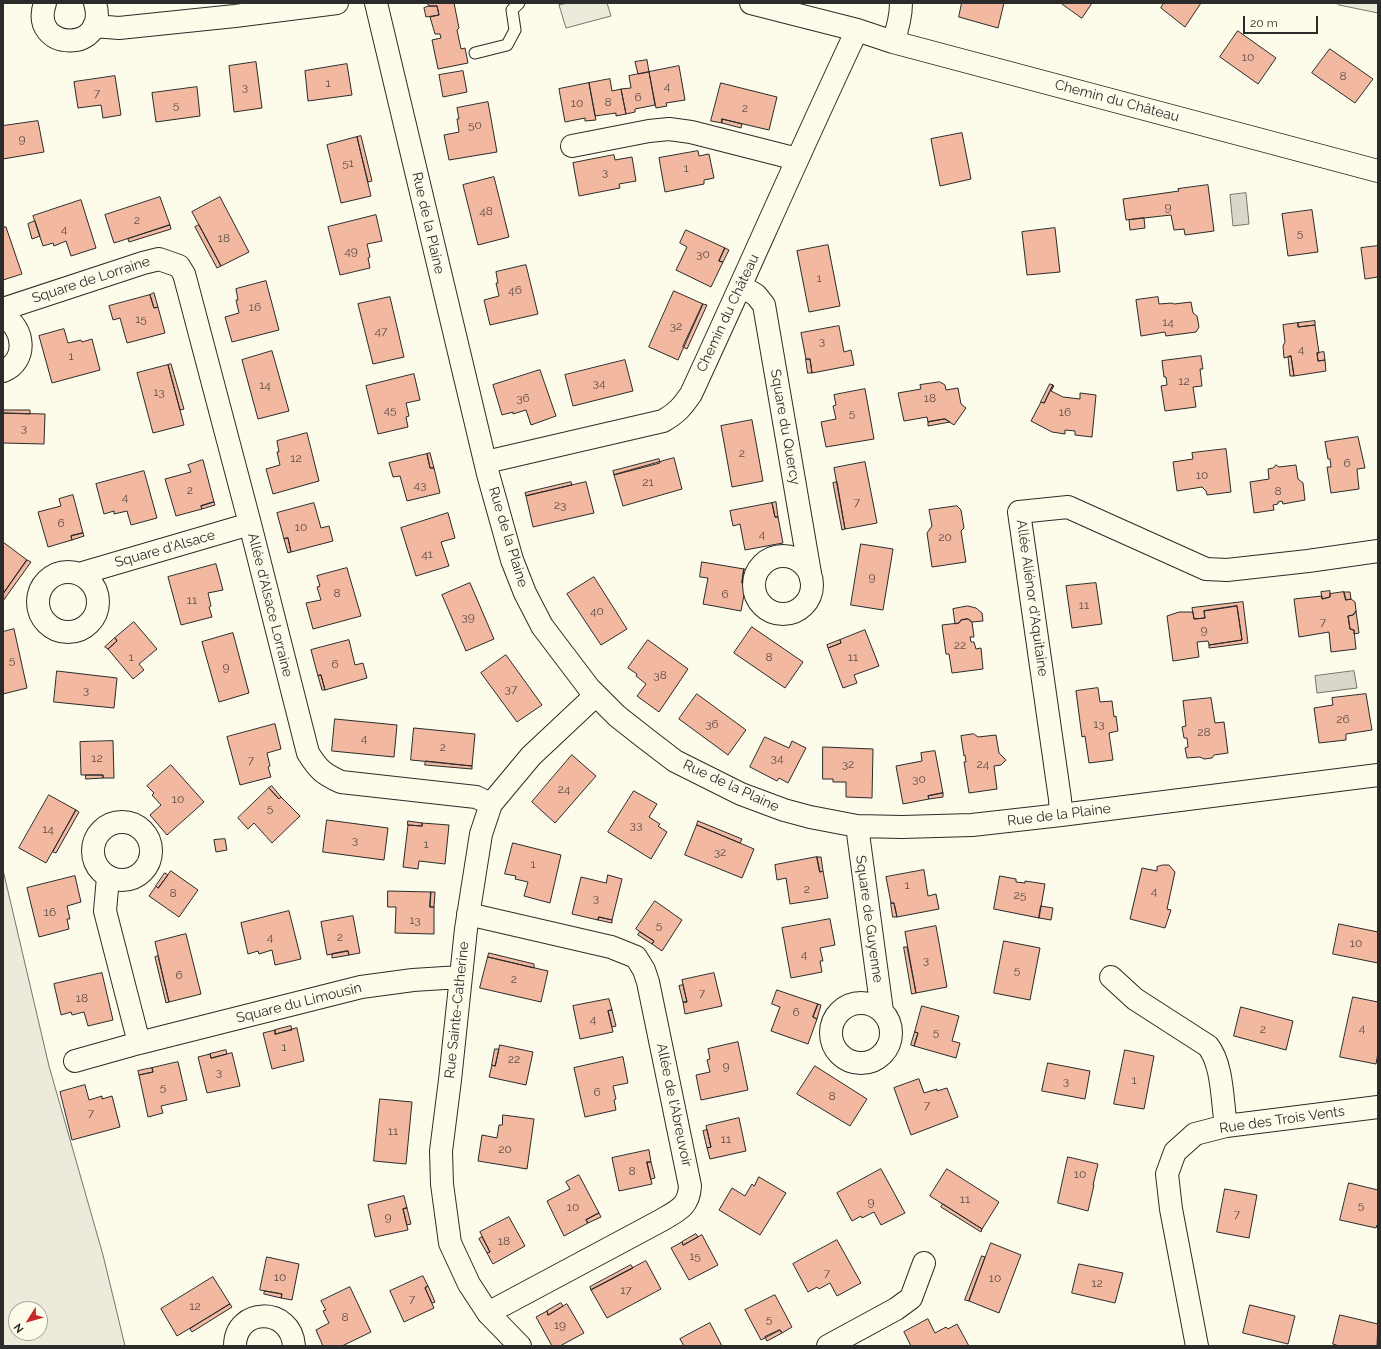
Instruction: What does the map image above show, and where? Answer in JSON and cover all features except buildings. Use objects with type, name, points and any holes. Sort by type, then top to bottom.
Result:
[{"type":"street","points":[[45,3],[42,10],[43,20],[53,36],[61,40],[71,41],[80,39],[88,34],[94,26],[97,18],[97,10],[94,3]]},
{"type":"street","points":[[94,26],[120,28],[235,16],[337,3]]},
{"type":"street","name":"Rue de la Plaine","points":[[376,3],[486,462],[512,560],[525,593],[542,626],[589,688],[617,716],[675,761],[741,794],[784,810],[810,817],[857,826],[902,827],[972,825],[1378,775]]},
{"type":"street","name":"Chemin du Château","points":[[751,3],[857,30],[893,42],[1378,171]]},
{"type":"street","points":[[893,42],[899,26],[901,3]]},
{"type":"street","name":"Chemin du Château","points":[[486,462],[664,421],[675,414],[683,406],[691,394],[741,286],[797,159],[857,30]]},
{"type":"street","points":[[572,146],[649,130],[669,129],[691,132],[797,159]]},
{"type":"street","name":"Square de Lorraine","points":[[3,309],[143,262],[159,259],[179,266]]},
{"type":"street","name":"Allée d'Alsace Lorraine","points":[[179,266],[184,274],[187,285],[308,753],[318,768],[329,777],[341,782],[476,797],[491,804]]},
{"type":"street","name":"Square du Quercy","points":[[741,286],[756,295],[764,305],[811,579]]},
{"type":"street","points":[[3,316],[16,326],[20,336],[21,346],[13,364],[3,371]]},
{"type":"street","name":"Allée Aliénor d'Aquitaine","points":[[1061,815],[1060,799],[1019,512],[1068,507],[1206,569],[1227,570],[1378,551]]},
{"type":"street","name":"Square d'Alsace","points":[[79,574],[250,524]]},
{"type":"street","name":"Rue Sainte-Catherine","points":[[520,1346],[488,1313],[469,1284],[450,1243],[442,1184],[441,1151],[450,1080],[460,977],[468,914],[481,834],[491,804],[531,756],[596,695]]},
{"type":"street","name":"Square de Guyenne","points":[[857,826],[882,1011]]},
{"type":"street","points":[[108,877],[105,911],[139,1043]]},
{"type":"street","name":"Allée de l'Abreuvoir","points":[[468,914],[611,947],[636,957],[644,970],[648,982],[690,1186],[690,1195],[685,1204],[660,1221],[488,1313]]},
{"type":"street","name":"Square du Limousin","points":[[74,1061],[139,1043],[361,987],[412,980],[460,977]]},
{"type":"street","points":[[1111,977],[1135,999],[1208,1046],[1216,1058],[1226,1126]]},
{"type":"street","name":"Rue des Trois Vents","points":[[1197,1346],[1171,1209],[1167,1174],[1175,1152],[1195,1134],[1226,1126],[1378,1107]]},
{"type":"street","points":[[828,1346],[896,1309],[910,1298],[924,1263]]},
{"type":"street","points":[[235,1346],[238,1332],[244,1324],[253,1318],[263,1316],[273,1317],[282,1322],[289,1329],[294,1346]]},
{"type":"lane","points":[[475,53],[507,45],[515,30],[512,10],[520,3]]},
{"type":"shaded area","points":[[569,3],[607,3],[611,16],[566,28],[559,5]]},
{"type":"shaded area","points":[[1337,3],[1378,3],[1378,13],[1339,5]]},
{"type":"shaded area","points":[[1246,193],[1249,224],[1233,226],[1230,195]]},
{"type":"shaded area","points":[[1354,671],[1357,688],[1317,693],[1315,676]]},
{"type":"shaded area","points":[[3,870],[49,1066],[103,1255],[125,1346],[3,1346]]}]
